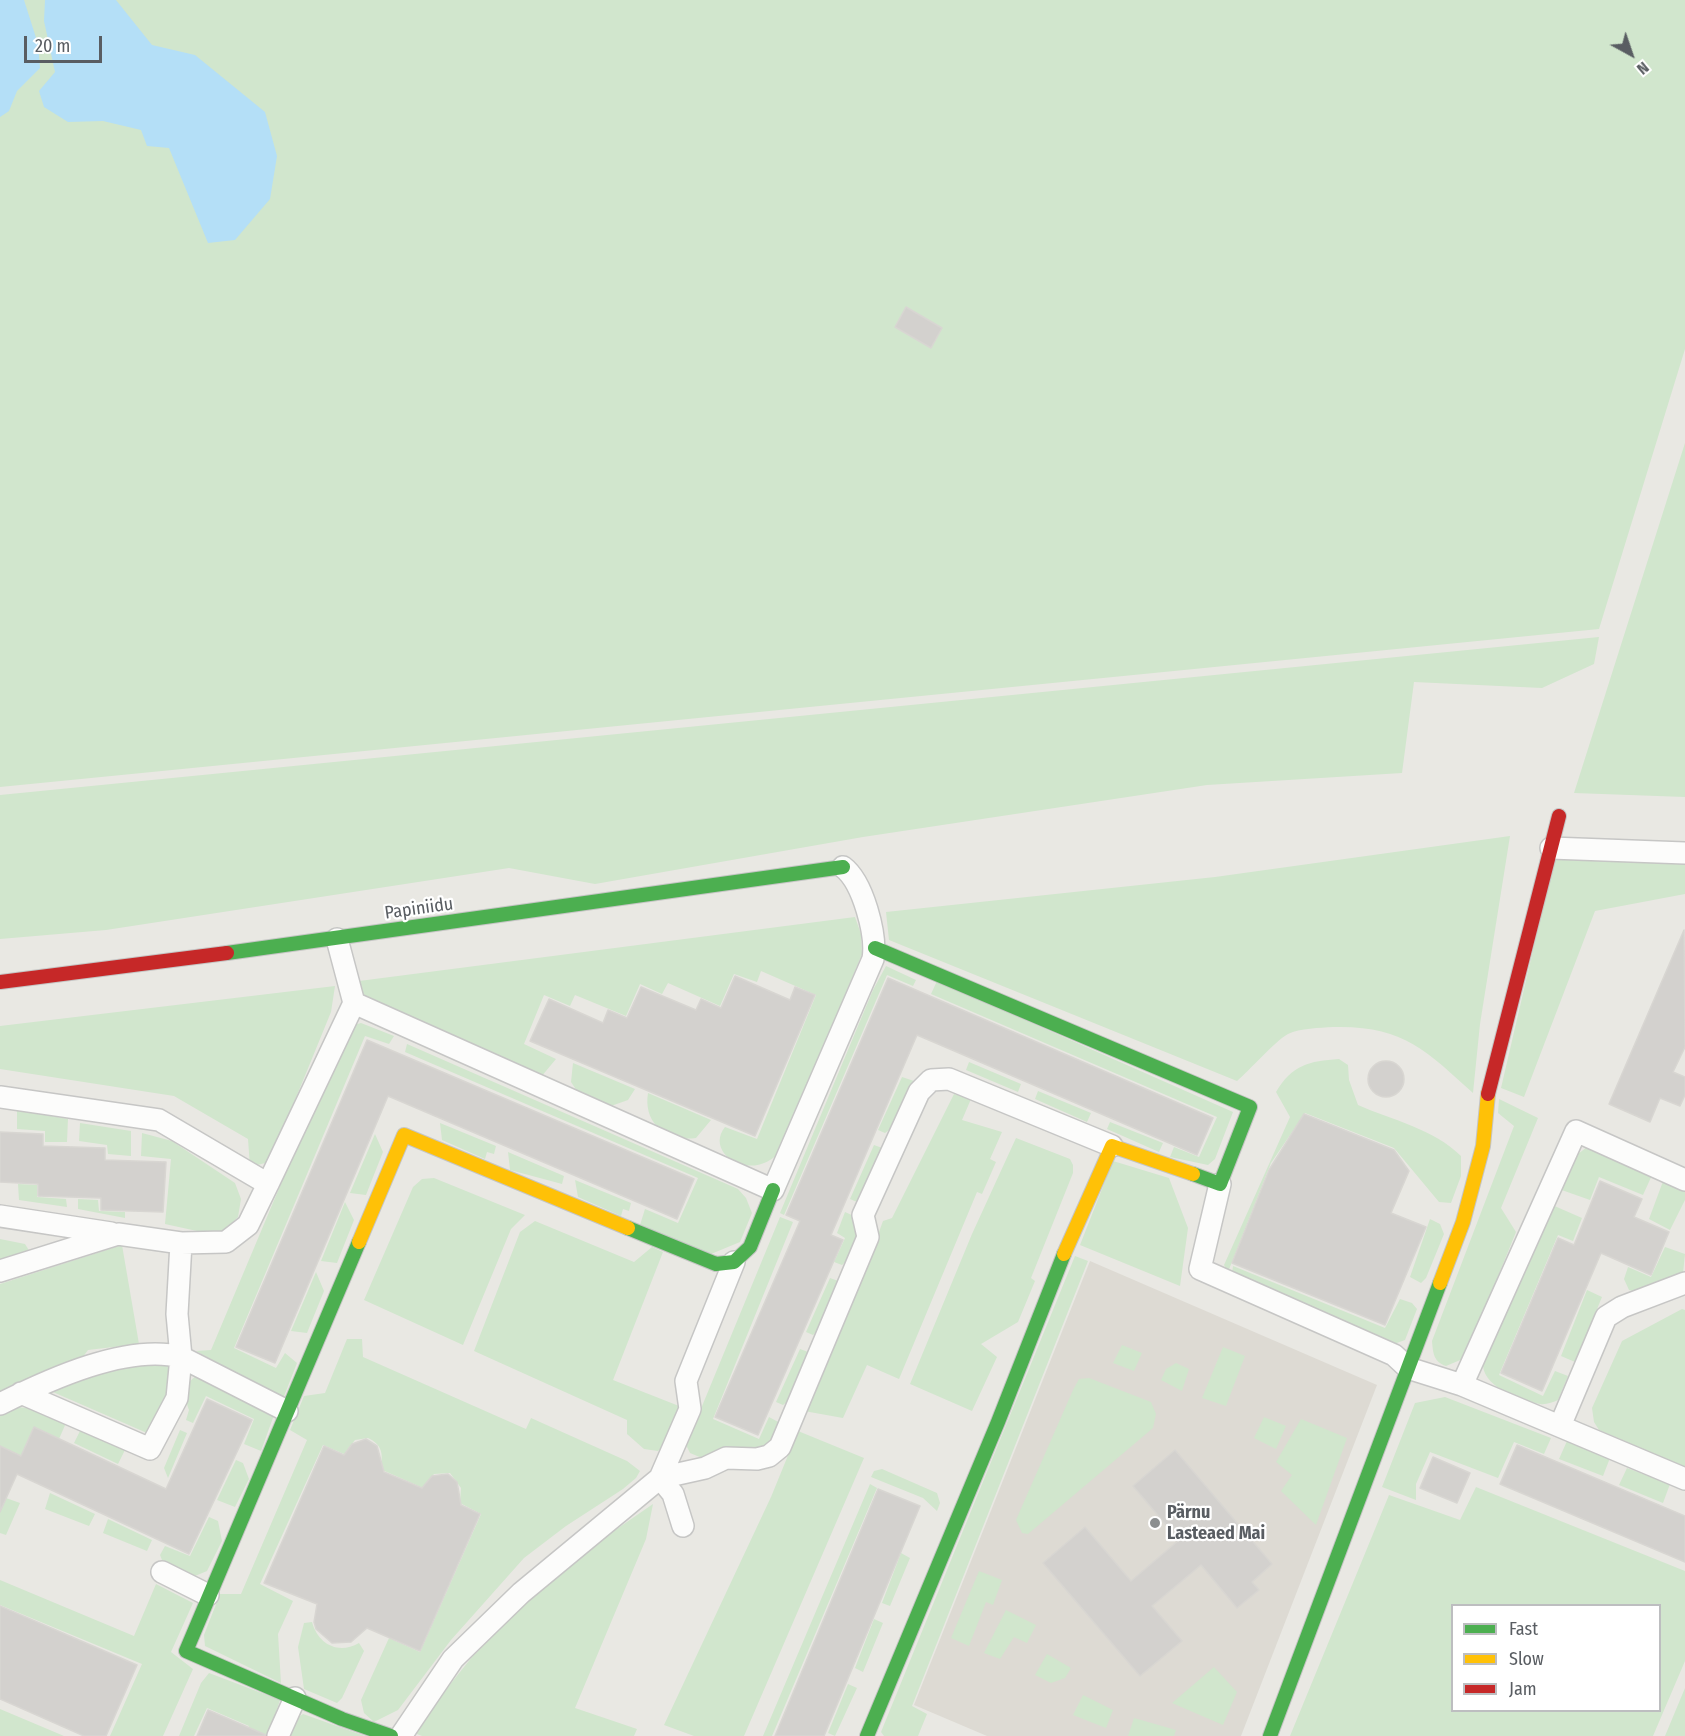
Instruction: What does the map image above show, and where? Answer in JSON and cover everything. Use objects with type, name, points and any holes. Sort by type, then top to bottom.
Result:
[{"type":"street","points":[[1270,1736],[1463,1222],[1483,1146],[1488,1090],[1559,816]]},
{"type":"street","points":[[1551,848],[1685,853]]},
{"type":"street","points":[[391,1736],[186,1651],[404,1134],[665,1245],[716,1264],[734,1262],[742,1258],[752,1244],[868,970],[875,948],[860,888],[843,867]]},
{"type":"street","name":"Papiniidu","points":[[0,982],[337,939],[843,867]]},
{"type":"street","points":[[0,1216],[181,1244],[226,1242],[248,1225],[354,1004],[337,939]]},
{"type":"street","points":[[875,948],[1250,1107],[1220,1184],[1200,1269],[1394,1355],[1408,1368],[1462,1386],[1685,1479]]},
{"type":"street","points":[[354,1004],[773,1190]]},
{"type":"street","points":[[660,1478],[705,1468],[726,1458],[757,1459],[769,1456],[780,1447],[868,1237],[863,1215],[919,1092],[932,1080],[949,1078],[1112,1146],[1220,1184]]},
{"type":"street","points":[[0,1097],[159,1120],[268,1184]]},
{"type":"street","points":[[1462,1386],[1576,1131],[1685,1180]]},
{"type":"street","points":[[867,1736],[998,1422],[1060,1262],[1112,1146]]},
{"type":"street","points":[[0,1271],[118,1234]]},
{"type":"street","points":[[21,1393],[150,1449],[177,1398],[181,1357],[177,1314],[181,1244]]},
{"type":"street","points":[[401,1736],[453,1659],[521,1593],[660,1478],[690,1409],[686,1381],[734,1262]]},
{"type":"street","points":[[1560,1426],[1606,1317],[1622,1306],[1685,1283]]},
{"type":"street","points":[[0,1404],[21,1393],[118,1356],[163,1352],[181,1357],[287,1411]]},
{"type":"street","points":[[660,1478],[672,1494],[683,1526]]},
{"type":"street","points":[[162,1572],[208,1595]]},
{"type":"street","points":[[278,1736],[295,1698]]},
{"type":"shaded area","name":"Pärnu Lasteaed Mai","points":[[1090,1261],[1377,1385],[1241,1736],[987,1736],[914,1705]]},
{"type":"green space","points":[[0,0],[1685,0],[1685,349],[1599,629],[0,787]]},
{"type":"green space","points":[[1685,443],[1685,797],[1574,793]]},
{"type":"green space","points":[[1599,637],[1594,664],[1542,688],[1414,682],[1402,773],[1207,785],[863,837],[595,884],[509,868],[106,930],[0,939],[0,795]]},
{"type":"green space","points":[[1510,836],[1480,1024],[1473,1093],[1441,1064],[1411,1043],[1377,1030],[1357,1027],[1310,1029],[1288,1034],[1237,1081],[889,940],[886,912],[1215,877]]},
{"type":"green space","points":[[1555,856],[1685,862],[1685,894],[1595,911],[1524,1097],[1501,1088]]},
{"type":"green space","points":[[855,917],[861,934],[862,954],[781,1150],[770,1160],[758,1165],[735,1162],[726,1155],[721,1147],[720,1137],[725,1127],[757,1139],[816,995],[761,971],[757,982],[734,974],[720,1006],[668,983],[662,994],[640,984],[626,1016],[575,995],[570,1006],[544,995],[524,1044],[556,1059],[541,1077],[363,998],[359,981]]},
{"type":"green space","points":[[886,966],[916,980],[913,986],[887,975],[784,1215],[780,1213],[873,990]]},
{"type":"green space","points":[[937,981],[1233,1112],[1215,1159],[1208,1165],[1170,1157],[1174,1147],[1199,1157],[1217,1117],[931,994]]},
{"type":"green space","points":[[335,986],[331,1012],[273,1154],[265,1163],[250,1167],[248,1139],[174,1096],[0,1069],[0,1026]]},
{"type":"green space","points":[[361,1023],[394,1036],[389,1044],[365,1036],[234,1348],[276,1368],[285,1353],[297,1363],[283,1399],[196,1351],[211,1350],[347,1027]]},
{"type":"green space","points":[[407,1044],[738,1189],[746,1198],[752,1213],[740,1242],[711,1254],[640,1225],[645,1209],[678,1223],[698,1178],[405,1052]]},
{"type":"green space","points":[[1339,1059],[1348,1065],[1349,1080],[1358,1105],[1426,1132],[1461,1156],[1461,1176],[1451,1203],[1439,1202],[1394,1148],[1305,1113],[1271,1163],[1228,1272],[1224,1265],[1290,1117],[1276,1092],[1288,1076],[1302,1066]]},
{"type":"green space","points":[[969,1062],[1021,1084],[1018,1092],[966,1070]]},
{"type":"green space","points":[[573,1063],[635,1089],[628,1100],[611,1106],[577,1091],[571,1082]]},
{"type":"green space","points":[[902,1077],[914,1081],[896,1125],[885,1133],[878,1130]]},
{"type":"green space","points":[[1038,1091],[1091,1113],[1087,1122],[1035,1099]]},
{"type":"green space","points":[[648,1093],[711,1120],[696,1138],[675,1137],[659,1128],[653,1121],[647,1104]]},
{"type":"green space","points":[[954,1094],[971,1099],[962,1120],[1002,1132],[990,1159],[996,1162],[982,1194],[977,1192],[899,1379],[867,1365],[843,1418],[804,1411],[860,1284],[883,1221],[892,1218]]},
{"type":"green space","points":[[1499,1099],[1538,1118],[1501,1208],[1516,1232],[1465,1358],[1446,1366],[1435,1357],[1432,1341],[1514,1126],[1498,1113]]},
{"type":"green space","points":[[17,1110],[68,1119],[67,1142],[45,1142],[45,1131],[17,1129]]},
{"type":"green space","points":[[1110,1122],[1163,1143],[1159,1152],[1107,1129]]},
{"type":"green space","points":[[80,1123],[131,1131],[131,1156],[108,1154],[107,1145],[79,1141]]},
{"type":"green space","points":[[440,1123],[496,1146],[494,1154],[487,1152],[485,1159],[442,1140]]},
{"type":"green space","points":[[142,1133],[172,1141],[235,1183],[241,1199],[238,1217],[224,1231],[206,1233],[165,1224],[171,1159],[141,1156]]},
{"type":"green space","points":[[375,1134],[383,1152],[366,1195],[350,1193]]},
{"type":"green space","points":[[1016,1138],[1070,1159],[1073,1173],[1031,1278],[1035,1281],[1018,1322],[981,1344],[997,1357],[972,1411],[910,1384],[972,1234]]},
{"type":"green space","points":[[874,1145],[885,1149],[868,1193],[857,1202],[850,1199]]},
{"type":"green space","points":[[1587,1147],[1653,1173],[1643,1195],[1599,1177],[1590,1200],[1556,1188],[1569,1161]]},
{"type":"green space","points":[[508,1152],[564,1176],[562,1184],[510,1170]]},
{"type":"green space","points":[[1113,1161],[1169,1178],[1188,1228],[1180,1286],[1080,1245]]},
{"type":"green space","points":[[1665,1176],[1685,1184],[1685,1200],[1670,1230],[1649,1219]]},
{"type":"green space","points":[[434,1178],[525,1215],[511,1229],[463,1345],[364,1300],[413,1187],[422,1179]]},
{"type":"green space","points":[[575,1180],[631,1203],[629,1211],[623,1209],[621,1216],[578,1197]]},
{"type":"green space","points":[[18,1184],[37,1185],[37,1197],[66,1199],[67,1207],[19,1200]]},
{"type":"green space","points":[[78,1199],[98,1200],[99,1211],[125,1212],[125,1218],[78,1209]]},
{"type":"green space","points":[[345,1202],[354,1220],[337,1263],[321,1261]]},
{"type":"green space","points":[[1550,1204],[1582,1218],[1573,1241],[1558,1235],[1499,1375],[1543,1396],[1555,1371],[1568,1376],[1558,1400],[1542,1404],[1514,1396],[1497,1387],[1485,1374],[1483,1366]]},
{"type":"green space","points":[[845,1212],[856,1217],[857,1238],[852,1255],[842,1265],[834,1262],[845,1238],[837,1233]]},
{"type":"green space","points":[[780,1217],[793,1222],[713,1419],[759,1439],[769,1417],[782,1424],[771,1448],[759,1453],[730,1449],[702,1458],[690,1453],[686,1445]]},
{"type":"green space","points":[[1430,1219],[1440,1224],[1444,1234],[1426,1278],[1421,1283],[1410,1277]]},
{"type":"green space","points":[[535,1221],[634,1262],[652,1247],[663,1252],[613,1380],[679,1406],[664,1446],[658,1451],[644,1449],[627,1434],[627,1420],[474,1351],[520,1232]]},
{"type":"green space","points":[[0,1239],[25,1244],[30,1252],[0,1260]]},
{"type":"green space","points":[[122,1245],[139,1344],[88,1350],[79,1362],[0,1395],[0,1284]]},
{"type":"green space","points":[[1665,1247],[1685,1254],[1683,1273],[1642,1294],[1629,1290],[1624,1279],[1628,1267],[1651,1277]]},
{"type":"green space","points":[[1075,1256],[1088,1261],[912,1706],[927,1714],[918,1736],[884,1736],[881,1732]]},
{"type":"green space","points":[[1233,1266],[1385,1328],[1400,1299],[1412,1303],[1417,1309],[1405,1340],[1394,1344],[1366,1334],[1232,1273]]},
{"type":"green space","points":[[316,1272],[324,1291],[307,1333],[291,1331]]},
{"type":"green space","points":[[830,1278],[841,1282],[823,1326],[813,1335],[806,1332]]},
{"type":"green space","points":[[1587,1290],[1602,1297],[1575,1362],[1561,1356]]},
{"type":"green space","points":[[1682,1309],[1685,1310],[1685,1467],[1599,1430],[1594,1422],[1592,1408],[1622,1341]]},
{"type":"green space","points":[[347,1339],[362,1339],[363,1357],[526,1429],[531,1418],[627,1461],[640,1471],[636,1478],[623,1489],[566,1526],[524,1558],[451,1640],[398,1710],[374,1722],[364,1713],[361,1700],[389,1638],[420,1652],[481,1514],[460,1503],[461,1488],[450,1473],[434,1474],[423,1488],[380,1469],[381,1451],[373,1440],[368,1438],[355,1440],[344,1454],[323,1445],[260,1584],[293,1601],[278,1634],[281,1683],[205,1646],[204,1635],[220,1594],[241,1594],[307,1440],[290,1430],[304,1396],[325,1393]]},
{"type":"green space","points":[[1122,1345],[1142,1353],[1134,1371],[1113,1363]]},
{"type":"green space","points":[[1223,1347],[1245,1356],[1226,1406],[1202,1398]]},
{"type":"green space","points":[[800,1349],[811,1353],[793,1397],[783,1405],[776,1402]]},
{"type":"green space","points":[[172,1361],[171,1387],[147,1433],[46,1389],[95,1373]]},
{"type":"green space","points":[[1176,1363],[1189,1369],[1182,1391],[1161,1380],[1166,1369]]},
{"type":"green space","points":[[200,1374],[274,1415],[261,1451],[244,1444],[254,1419],[206,1396],[193,1423],[186,1420],[189,1410],[186,1399],[188,1385]]},
{"type":"green space","points":[[1089,1378],[1151,1402],[1156,1414],[1153,1428],[1028,1534],[1022,1533],[1016,1520],[1073,1390],[1079,1379]]},
{"type":"green space","points":[[1445,1397],[1551,1438],[1544,1454],[1514,1442],[1498,1478],[1430,1452],[1416,1484],[1416,1500],[1382,1487],[1415,1403]]},
{"type":"green space","points":[[18,1407],[34,1409],[66,1423],[59,1439],[34,1428],[21,1456],[0,1446],[0,1413]]},
{"type":"green space","points":[[1264,1417],[1286,1426],[1276,1449],[1254,1438]]},
{"type":"green space","points":[[1301,1419],[1347,1438],[1316,1525],[1281,1491],[1292,1475],[1276,1462]]},
{"type":"green space","points":[[81,1429],[125,1450],[118,1464],[74,1443]]},
{"type":"green space","points":[[180,1430],[187,1433],[168,1478],[164,1468]]},
{"type":"green space","points":[[798,1431],[864,1458],[744,1736],[694,1736],[664,1725],[771,1497]]},
{"type":"green space","points":[[1567,1441],[1610,1458],[1603,1476],[1559,1459]]},
{"type":"green space","points":[[236,1460],[243,1463],[249,1479],[235,1507],[217,1500]]},
{"type":"green space","points":[[1627,1468],[1670,1484],[1663,1503],[1619,1485]]},
{"type":"green space","points":[[882,1469],[937,1493],[940,1503],[937,1511],[923,1498],[871,1477],[874,1471]]},
{"type":"green space","points":[[870,1484],[877,1488],[772,1736],[763,1736]]},
{"type":"green space","points":[[1476,1487],[1685,1571],[1685,1661],[1653,1736],[1290,1736],[1389,1495],[1460,1520]]},
{"type":"green space","points":[[50,1493],[95,1514],[89,1526],[45,1509]]},
{"type":"green space","points":[[6,1498],[20,1503],[6,1535],[0,1533],[0,1512]]},
{"type":"green space","points":[[653,1504],[646,1539],[575,1708],[637,1729],[634,1736],[422,1736],[412,1732],[472,1657],[566,1564]]},
{"type":"green space","points":[[209,1517],[218,1521],[222,1541],[207,1571],[195,1576],[162,1560],[160,1555],[165,1546],[190,1556]]},
{"type":"green space","points":[[108,1519],[152,1540],[147,1551],[103,1533]]},
{"type":"green space","points":[[901,1553],[910,1558],[890,1606],[882,1603]]},
{"type":"green space","points":[[979,1571],[1002,1580],[993,1605],[986,1602],[969,1646],[951,1638]]},
{"type":"green space","points":[[0,1580],[134,1636],[156,1584],[193,1603],[171,1652],[193,1669],[163,1736],[110,1736],[142,1664],[0,1605]]},
{"type":"green space","points":[[1006,1610],[1036,1625],[1027,1643],[1014,1637],[1000,1659],[984,1653]]},
{"type":"green space","points":[[874,1619],[883,1623],[863,1672],[855,1668]]},
{"type":"green space","points":[[312,1622],[319,1636],[330,1645],[344,1648],[359,1643],[364,1651],[342,1698],[337,1703],[304,1689],[298,1647],[304,1623]]},
{"type":"green space","points":[[1047,1654],[1071,1668],[1065,1678],[1051,1683],[1035,1675]]},
{"type":"green space","points":[[1214,1667],[1237,1692],[1223,1725],[1172,1703]]},
{"type":"green space","points":[[209,1673],[280,1700],[268,1736],[245,1736],[249,1726],[207,1708],[194,1736],[179,1736],[201,1683]]},
{"type":"green space","points":[[848,1684],[857,1688],[835,1736],[828,1733]]},
{"type":"green space","points":[[1685,1688],[1685,1736],[1665,1736]]},
{"type":"green space","points":[[1083,1695],[1113,1710],[1106,1728],[1073,1715]]},
{"type":"green space","points":[[0,1709],[64,1736],[0,1736]]},
{"type":"green space","points":[[303,1714],[365,1736],[289,1736],[297,1718]]},
{"type":"green space","points":[[1134,1718],[1176,1730],[1174,1736],[1128,1736]]},
{"type":"water","points":[[0,0],[24,0],[38,44],[40,68],[17,91],[9,111],[0,117]]},
{"type":"water","points":[[45,0],[116,0],[152,45],[195,55],[265,112],[277,156],[270,199],[235,240],[208,243],[169,148],[147,146],[141,130],[103,121],[68,122],[44,107],[39,91],[55,72],[44,21]]},
{"type":"building","points":[[906,307],[942,328],[931,348],[895,327]]},
{"type":"building","points":[[1684,930],[1685,1047],[1673,1072],[1685,1077],[1685,1095],[1680,1106],[1660,1098],[1650,1122],[1609,1104]]},
{"type":"building","points":[[735,976],[790,1000],[795,987],[815,995],[755,1136],[530,1041],[549,999],[603,1023],[608,1010],[627,1018],[641,987],[696,1010],[701,999],[721,1008]]},
{"type":"building","points":[[888,978],[1213,1118],[1197,1155],[917,1035],[831,1235],[843,1240],[758,1435],[715,1417],[800,1221],[786,1215]]},
{"type":"building","points":[[367,1040],[694,1179],[677,1219],[388,1096],[275,1363],[236,1347]]},
{"type":"building","points":[[1386,1061],[1399,1066],[1404,1079],[1399,1092],[1386,1097],[1373,1092],[1368,1079],[1373,1066]]},
{"type":"building","points":[[1304,1114],[1394,1150],[1409,1171],[1391,1213],[1426,1227],[1385,1325],[1232,1263],[1269,1170]]},
{"type":"building","points":[[0,1132],[43,1134],[43,1146],[105,1148],[105,1160],[166,1162],[163,1212],[101,1210],[101,1198],[38,1196],[38,1184],[0,1182]]},
{"type":"building","points":[[1600,1181],[1642,1199],[1634,1217],[1669,1232],[1651,1275],[1601,1253],[1542,1391],[1501,1373],[1558,1238],[1574,1245]]},
{"type":"building","points":[[207,1399],[252,1420],[189,1554],[17,1474],[0,1512],[0,1446],[21,1456],[34,1427],[166,1489]]},
{"type":"building","points":[[366,1439],[377,1446],[384,1472],[422,1488],[432,1476],[448,1474],[457,1482],[461,1505],[480,1514],[420,1651],[367,1628],[351,1642],[332,1643],[316,1629],[314,1622],[317,1604],[264,1583],[324,1446],[344,1455],[352,1444]]},
{"type":"building","points":[[1517,1445],[1685,1516],[1685,1562],[1500,1484]]},
{"type":"building","points":[[1175,1450],[1272,1564],[1252,1582],[1259,1590],[1237,1608],[1201,1565],[1152,1606],[1182,1641],[1140,1676],[1043,1563],[1085,1527],[1131,1581],[1179,1540],[1133,1486]]},
{"type":"building","points":[[1433,1457],[1470,1473],[1457,1503],[1420,1488]]},
{"type":"building","points":[[878,1489],[920,1506],[824,1736],[775,1736]]},
{"type":"building","points":[[0,1606],[137,1665],[106,1736],[84,1736],[0,1699]]},
{"type":"building","points":[[208,1710],[266,1735],[197,1736]]},
{"type":"traffic: fast","points":[[227,953],[843,867]]},
{"type":"traffic: fast","points":[[875,948],[1250,1107],[1220,1184],[1193,1174]]},
{"type":"traffic: fast","points":[[628,1228],[716,1264],[734,1262],[750,1247],[773,1190]]},
{"type":"traffic: fast","points":[[359,1242],[186,1651],[342,1719],[391,1736]]},
{"type":"traffic: fast","points":[[867,1736],[998,1422],[1064,1254]]},
{"type":"traffic: fast","points":[[1270,1736],[1440,1283]]},
{"type":"traffic: slow","points":[[1440,1283],[1463,1222],[1483,1146],[1488,1094]]},
{"type":"traffic: slow","points":[[359,1242],[404,1135],[628,1228]]},
{"type":"traffic: slow","points":[[1064,1254],[1112,1146],[1193,1174]]},
{"type":"traffic: jam","points":[[1488,1094],[1559,816]]},
{"type":"traffic: jam","points":[[0,982],[227,953]]},
{"type":"place","name":"Pärnu Lasteaed Mai","points":[[1155,1523]]}]
